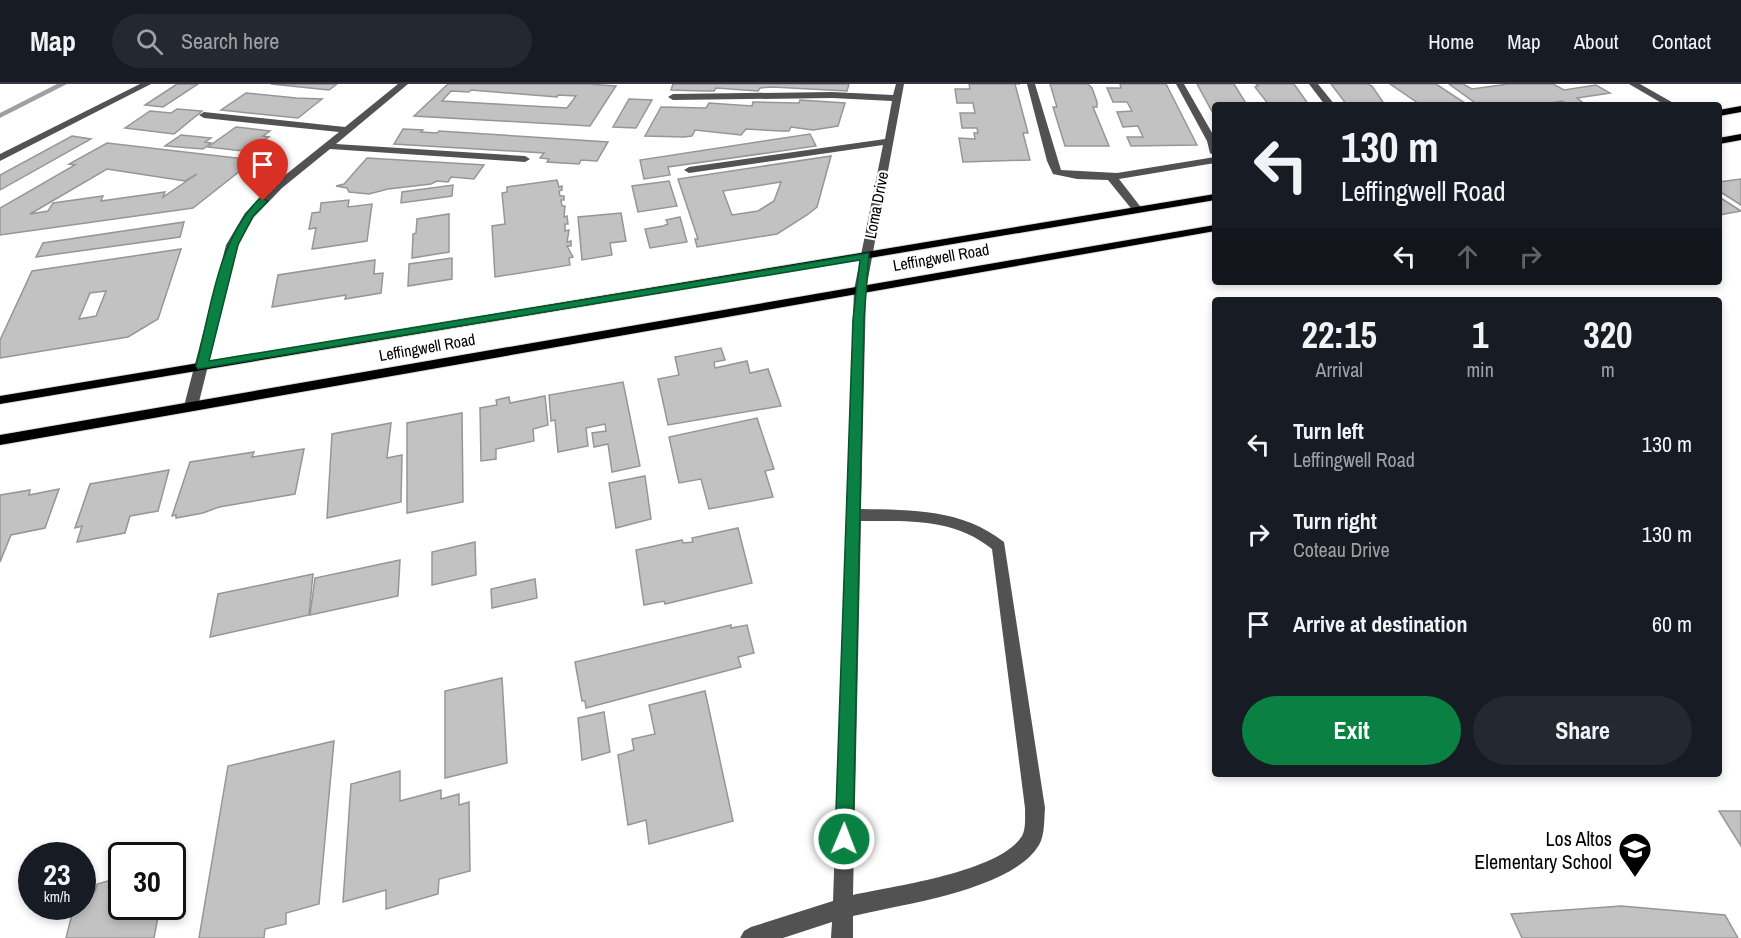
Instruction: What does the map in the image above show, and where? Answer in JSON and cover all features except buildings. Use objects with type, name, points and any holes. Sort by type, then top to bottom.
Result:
[{"type":"main road","points":[[1722,112],[1741,109]]},
{"type":"main road","points":[[1722,140],[1741,137]]},
{"type":"main road","name":"Leffingwell Road","points":[[0,400],[1212,198]]},
{"type":"main road","name":"Leffingwell Road","points":[[0,440],[1212,229]]},
{"type":"street","points":[[0,158],[147,84]]},
{"type":"street","points":[[191,406],[232,245],[249,215],[278,186],[404,84]]},
{"type":"street","name":"Loma Drive","points":[[842,938],[860,290],[900,84]]},
{"type":"street","points":[[1031,84],[1057,172],[1083,178],[1113,179],[1212,161]]},
{"type":"street","points":[[1180,84],[1212,141]]},
{"type":"street","points":[[1313,84],[1328,102]]},
{"type":"street","points":[[1633,84],[1666,102]]},
{"type":"street","points":[[672,97],[832,95],[897,98]]},
{"type":"street","points":[[204,115],[348,130]]},
{"type":"street","points":[[688,170],[888,141]]},
{"type":"street","points":[[328,146],[525,159]]},
{"type":"street","points":[[1113,179],[1138,210]]},
{"type":"street","points":[[751,938],[843,908],[975,877],[1009,862],[1032,839],[1035,808],[999,546],[974,528],[949,520],[919,516],[852,515]]},
{"type":"waterway","points":[[0,116],[63,84]]},
{"type":"place","name":"Los Altos Elementary School","points":[[1635,878]]},
{"type":"route","points":[[263,201],[249,215],[232,245],[202,366],[865,255],[858,319],[844,839]]}]
